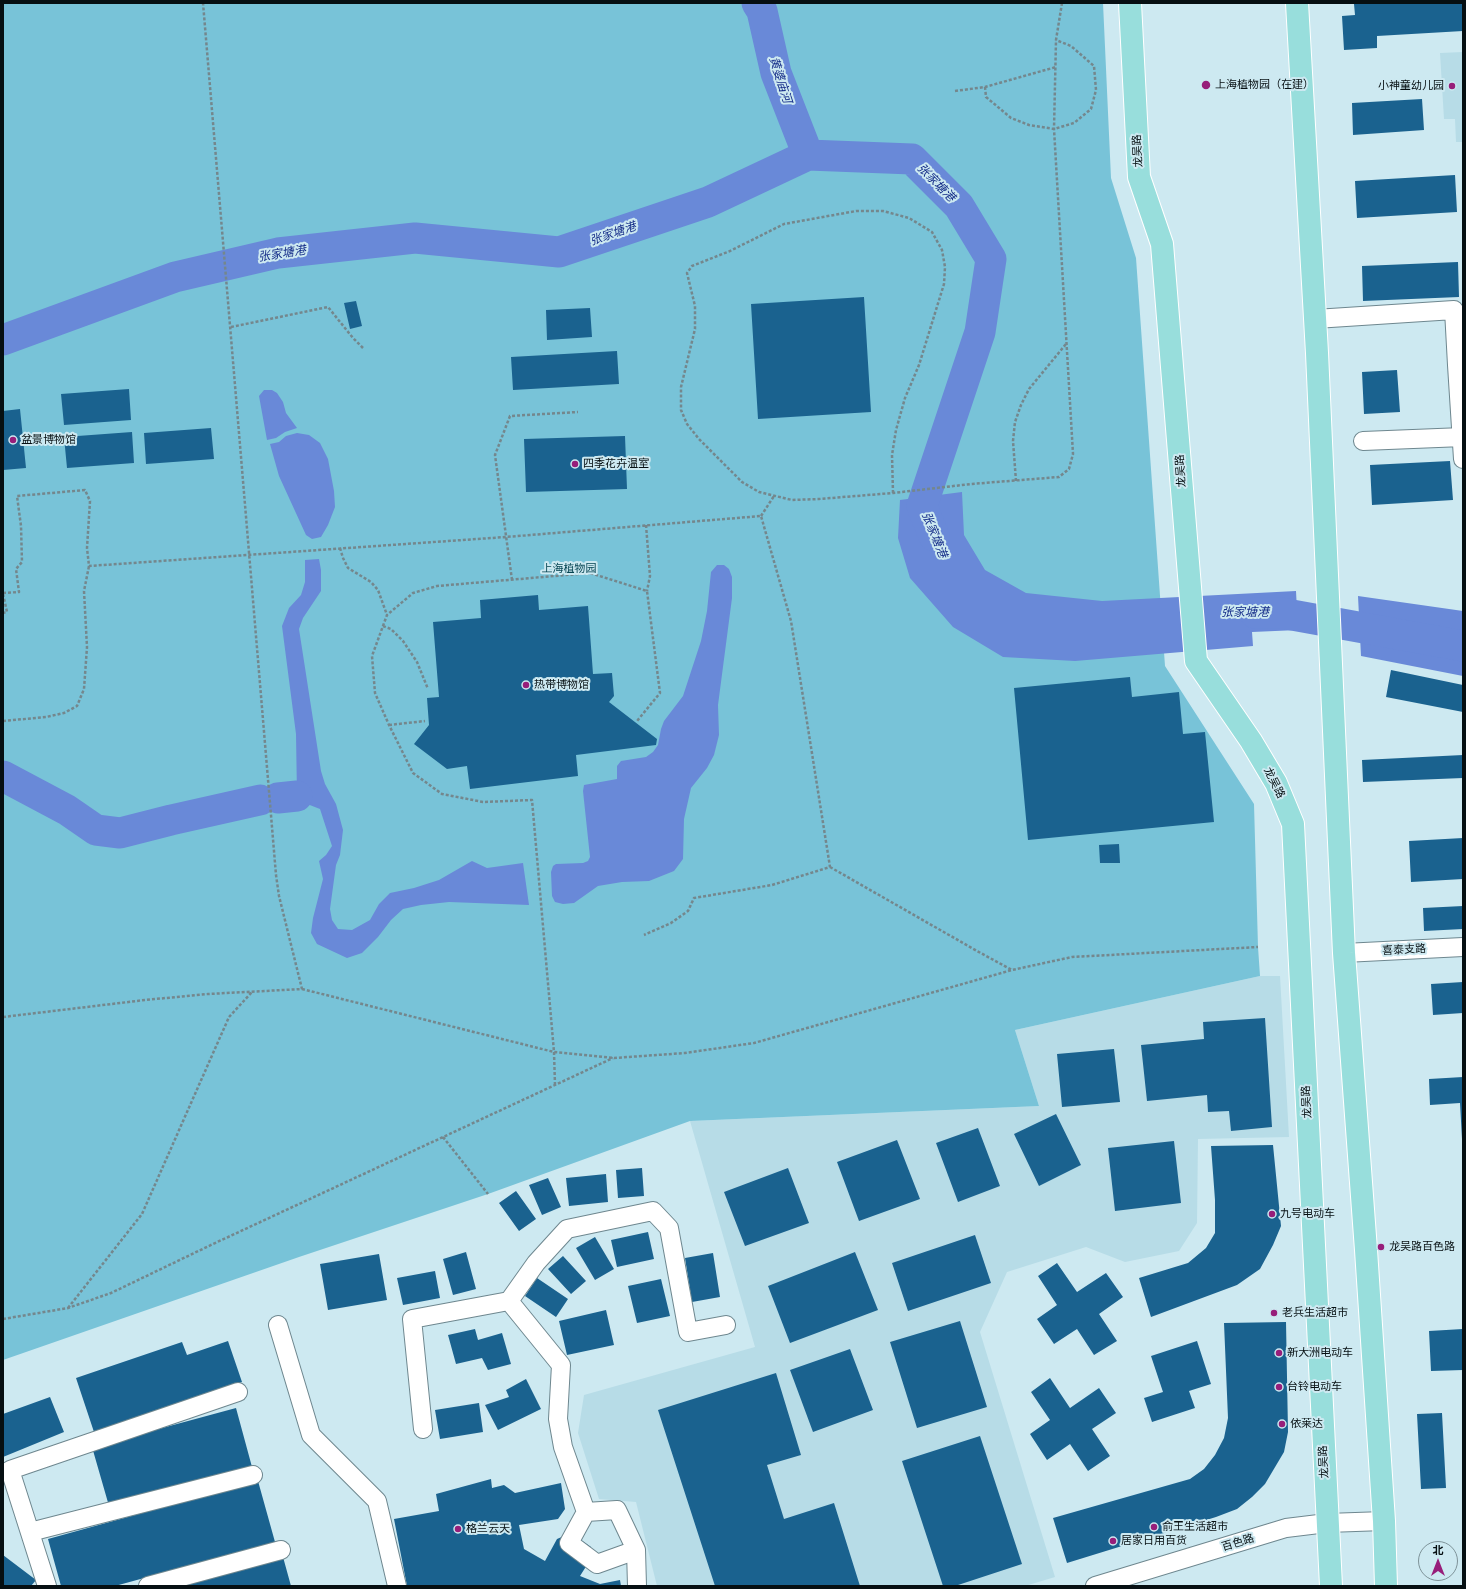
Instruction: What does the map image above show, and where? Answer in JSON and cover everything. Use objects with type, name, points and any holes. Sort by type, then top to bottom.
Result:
[{"type":"main road","name":"龙吴路","points":[[1130,3],[1139,177],[1162,244],[1196,661],[1250,741],[1276,783],[1293,824],[1331,1586]]},
{"type":"main road","points":[[1297,3],[1316,319],[1344,954],[1366,1250],[1384,1521],[1386,1586]]},
{"type":"street","points":[[1316,319],[1454,310],[1460,365],[1463,459]]},
{"type":"street","points":[[1363,441],[1462,437]]},
{"type":"street","name":"喜泰支路","points":[[1344,954],[1463,947]]},
{"type":"street","points":[[423,1429],[412,1319],[509,1301],[536,1263],[567,1229],[653,1211],[668,1228],[688,1332],[726,1325]]},
{"type":"street","points":[[509,1301],[561,1365],[558,1419],[563,1447],[586,1512],[569,1543],[597,1564],[636,1550]]},
{"type":"street","points":[[278,1325],[312,1435],[377,1501],[397,1586]]},
{"type":"street","points":[[47,1586],[10,1470],[238,1392]]},
{"type":"street","points":[[30,1532],[253,1475]]},
{"type":"street","points":[[586,1512],[617,1510],[636,1550],[637,1586]]},
{"type":"street","name":"百色路","points":[[1095,1586],[1286,1528],[1327,1523],[1384,1521]]},
{"type":"street","points":[[148,1586],[281,1550]]},
{"type":"path","points":[[203,3],[276,875],[279,896],[302,989]]},
{"type":"path","points":[[893,492],[892,455],[896,430],[905,398],[919,365],[944,284],[945,266],[942,250],[932,232],[909,218],[902,216],[883,211],[856,211],[784,224],[730,251],[692,266],[687,273],[695,306],[695,330],[681,387],[681,410],[687,424],[699,439],[742,482],[759,492],[792,500],[819,499],[1059,477],[1069,469],[1073,454],[1054,129],[1056,40],[1062,3]]},
{"type":"path","points":[[985,87],[986,97],[1011,118],[1028,125],[1054,129],[1074,124],[1091,109],[1096,90],[1094,66],[1071,46],[1056,40]]},
{"type":"path","points":[[955,90],[985,87],[1056,67]]},
{"type":"path","points":[[231,327],[328,307],[364,349]]},
{"type":"path","points":[[1016,481],[1013,441],[1015,422],[1021,405],[1029,389],[1067,344]]},
{"type":"path","points":[[512,580],[494,455],[510,416],[578,412]]},
{"type":"path","points":[[3,613],[7,612],[3,594],[19,592],[16,569],[22,562],[17,496],[85,490],[90,501],[87,548],[90,566],[84,591],[87,647],[84,688],[77,706],[64,713],[46,717],[3,721]]},
{"type":"path","points":[[774,496],[761,516],[791,621],[830,867]]},
{"type":"path","points":[[90,566],[506,537],[761,516]]},
{"type":"path","points":[[637,721],[660,693],[647,591],[650,576],[646,525]]},
{"type":"path","points":[[340,548],[348,568],[371,582],[378,590],[387,615]]},
{"type":"path","points":[[555,1085],[554,1052],[532,800],[483,802],[442,794],[413,773],[375,693],[372,656],[387,615],[413,593],[437,586],[590,573],[647,591]]},
{"type":"path","points":[[383,626],[391,629],[403,641],[417,662],[428,689]]},
{"type":"path","points":[[389,725],[425,721]]},
{"type":"path","points":[[644,935],[671,923],[688,911],[694,898],[772,885],[830,867],[1012,970]]},
{"type":"path","points":[[3,1017],[208,994],[302,989],[554,1052],[614,1058],[684,1053],[754,1043],[1012,970],[1072,957],[1258,947]]},
{"type":"path","points":[[68,1308],[142,1214],[228,1017],[252,992]]},
{"type":"path","points":[[3,1318],[68,1308],[111,1293],[212,1244],[614,1058]]},
{"type":"path","points":[[443,1137],[488,1194]]},
{"type":"shaded area","name":"小神童幼儿园","points":[[1463,52],[1463,142],[1456,142],[1455,119],[1444,119],[1440,53]]},
{"type":"shaded area","points":[[1260,976],[1280,976],[1289,1137],[1198,1139],[1197,1223],[1179,1251],[1125,1262],[1086,1247],[1007,1272],[980,1332],[1055,1577],[1025,1586],[657,1586],[636,1502],[599,1499],[578,1433],[584,1395],[755,1347],[690,1121],[1039,1106],[1015,1030]]},
{"type":"green space","name":"上海植物园","points":[[3,3],[1103,3],[1111,178],[1136,258],[1165,666],[1254,804],[1260,976],[1015,1030],[1039,1106],[690,1121],[488,1194],[299,1257],[3,1360]]},
{"type":"water","points":[[264,390],[272,390],[277,393],[283,402],[286,413],[297,428],[285,432],[276,438],[267,440],[259,396]]},
{"type":"water","points":[[297,433],[309,435],[320,443],[328,459],[334,491],[335,507],[328,525],[321,537],[312,539],[306,535],[279,476],[270,444],[279,442],[286,436]]},
{"type":"water","points":[[962,492],[964,535],[985,570],[1026,593],[1102,601],[1296,591],[1298,630],[1252,632],[1253,646],[1075,661],[1003,657],[953,627],[910,578],[898,538],[900,500]]},
{"type":"water","points":[[319,559],[321,570],[321,591],[303,618],[299,629],[321,771],[325,784],[336,804],[343,830],[340,855],[336,865],[330,909],[332,920],[338,929],[352,930],[370,920],[379,904],[390,893],[414,888],[439,880],[472,861],[487,868],[523,863],[529,905],[449,902],[421,905],[403,909],[391,920],[378,937],[362,953],[347,958],[317,944],[311,933],[313,918],[323,879],[319,861],[326,855],[332,846],[320,809],[302,802],[297,796],[296,734],[282,626],[289,608],[301,595],[305,582],[305,560]]},
{"type":"water","points":[[717,565],[724,565],[729,569],[732,577],[732,598],[718,705],[719,735],[714,755],[707,768],[691,788],[684,819],[683,859],[674,871],[649,881],[622,882],[598,886],[574,903],[563,904],[555,902],[552,896],[551,872],[553,866],[556,864],[583,863],[588,861],[590,857],[583,791],[584,785],[617,779],[617,766],[621,761],[646,757],[653,752],[658,745],[664,721],[683,696],[701,641],[707,611],[711,572]]},
{"type":"water","points":[[1358,596],[1463,611],[1463,676],[1361,656]]},
{"type":"building","points":[[1463,3],[1463,31],[1377,36],[1377,48],[1344,50],[1342,16],[1355,15],[1354,4]]},
{"type":"building","points":[[1422,99],[1424,130],[1353,135],[1352,103]]},
{"type":"building","points":[[1455,175],[1457,212],[1357,218],[1355,181]]},
{"type":"building","points":[[1458,262],[1459,297],[1363,301],[1362,266]]},
{"type":"building","points":[[864,297],[871,412],[758,419],[751,304]]},
{"type":"building","points":[[356,301],[362,326],[350,329],[344,303]]},
{"type":"building","points":[[590,308],[592,337],[547,340],[546,310]]},
{"type":"building","points":[[617,351],[619,384],[513,390],[511,357]]},
{"type":"building","points":[[1397,370],[1400,412],[1364,414],[1362,372]]},
{"type":"building","points":[[129,389],[131,420],[64,425],[61,394]]},
{"type":"building","name":"盆景博物馆","points":[[20,409],[26,468],[3,470],[3,411]]},
{"type":"building","points":[[211,428],[214,459],[146,464],[144,433]]},
{"type":"building","points":[[132,432],[134,463],[67,468],[64,437]]},
{"type":"building","name":"四季花卉温室","points":[[625,436],[627,489],[526,492],[524,439]]},
{"type":"building","points":[[1450,461],[1453,500],[1372,505],[1370,465]]},
{"type":"building","name":"热带博物馆","points":[[538,595],[539,610],[588,606],[593,674],[612,673],[614,696],[609,702],[657,739],[656,745],[576,755],[578,776],[470,789],[467,766],[447,769],[414,744],[429,725],[427,698],[439,697],[433,622],[481,618],[480,600]]},
{"type":"building","points":[[1391,670],[1463,685],[1463,712],[1386,697]]},
{"type":"building","points":[[1130,677],[1132,697],[1179,692],[1183,734],[1205,732],[1214,822],[1028,840],[1014,688]]},
{"type":"building","points":[[1463,755],[1463,778],[1363,782],[1362,760]]},
{"type":"building","points":[[1463,838],[1463,879],[1411,882],[1409,841]]},
{"type":"building","points":[[1119,844],[1120,863],[1100,863],[1099,845]]},
{"type":"building","points":[[1463,906],[1463,929],[1424,931],[1423,908]]},
{"type":"building","points":[[1463,982],[1463,1013],[1433,1015],[1431,984]]},
{"type":"building","points":[[1265,1018],[1272,1127],[1231,1131],[1229,1111],[1208,1112],[1207,1095],[1147,1101],[1141,1045],[1204,1039],[1203,1022]]},
{"type":"building","points":[[1114,1049],[1120,1102],[1062,1107],[1057,1054]]},
{"type":"building","points":[[1463,1077],[1462,1139],[1460,1103],[1430,1105],[1429,1079]]},
{"type":"building","points":[[1056,1114],[1081,1165],[1039,1186],[1014,1134]]},
{"type":"building","points":[[978,1128],[1000,1186],[958,1202],[936,1143]]},
{"type":"building","points":[[897,1140],[920,1199],[859,1221],[837,1162]]},
{"type":"building","points":[[1174,1141],[1181,1203],[1115,1211],[1108,1148]]},
{"type":"building","points":[[1273,1145],[1281,1226],[1260,1269],[1237,1285],[1151,1317],[1139,1278],[1188,1263],[1206,1248],[1215,1233],[1215,1200],[1211,1146]]},
{"type":"building","points":[[642,1168],[644,1196],[618,1198],[616,1170]]},
{"type":"building","points":[[788,1168],[809,1223],[745,1246],[724,1192]]},
{"type":"building","points":[[606,1174],[608,1202],[569,1206],[566,1178]]},
{"type":"building","points":[[548,1178],[561,1207],[542,1215],[529,1185]]},
{"type":"building","points":[[516,1191],[536,1219],[519,1231],[499,1203]]},
{"type":"building","points":[[648,1232],[654,1259],[617,1267],[611,1240]]},
{"type":"building","points":[[975,1235],[991,1283],[908,1311],[892,1263]]},
{"type":"building","points":[[595,1237],[614,1269],[595,1280],[576,1248]]},
{"type":"building","points":[[466,1252],[476,1289],[453,1295],[443,1259]]},
{"type":"building","points":[[855,1252],[878,1310],[790,1343],[768,1286]]},
{"type":"building","points":[[713,1253],[720,1297],[692,1302],[685,1258]]},
{"type":"building","points":[[379,1254],[387,1300],[328,1310],[320,1264]]},
{"type":"building","points":[[563,1256],[586,1281],[571,1294],[548,1269]]},
{"type":"building","points":[[1057,1263],[1077,1292],[1106,1273],[1123,1297],[1099,1314],[1117,1341],[1094,1355],[1077,1329],[1054,1344],[1037,1319],[1057,1305],[1038,1276]]},
{"type":"building","points":[[435,1271],[440,1298],[403,1305],[397,1278]]},
{"type":"building","points":[[537,1278],[568,1299],[556,1317],[525,1296]]},
{"type":"building","points":[[661,1279],[670,1316],[637,1323],[628,1286]]},
{"type":"building","points":[[606,1310],[614,1345],[567,1355],[559,1321]]},
{"type":"building","points":[[960,1321],[987,1407],[917,1428],[890,1342]]},
{"type":"building","points":[[1286,1322],[1288,1432],[1284,1452],[1265,1484],[1237,1509],[1216,1517],[1067,1563],[1053,1518],[1190,1479],[1204,1469],[1215,1455],[1224,1438],[1228,1418],[1224,1323]]},
{"type":"building","points":[[475,1329],[478,1340],[502,1333],[511,1364],[488,1370],[482,1358],[456,1364],[448,1335]]},
{"type":"building","points":[[1463,1329],[1463,1370],[1431,1371],[1429,1331]]},
{"type":"building","points":[[228,1341],[242,1382],[94,1432],[76,1378],[182,1342],[187,1355]]},
{"type":"building","points":[[1197,1341],[1211,1384],[1189,1391],[1195,1408],[1152,1422],[1144,1398],[1163,1392],[1151,1356]]},
{"type":"building","points":[[850,1349],[873,1410],[813,1432],[790,1370]]},
{"type":"building","points":[[776,1373],[801,1455],[767,1465],[784,1519],[834,1503],[860,1586],[715,1586],[658,1410]]},
{"type":"building","points":[[1050,1378],[1070,1408],[1099,1388],[1116,1413],[1092,1429],[1110,1456],[1088,1471],[1070,1444],[1047,1460],[1030,1434],[1050,1420],[1031,1392]]},
{"type":"building","points":[[526,1379],[541,1409],[498,1430],[485,1405],[509,1397],[506,1390]]},
{"type":"building","points":[[50,1397],[64,1432],[3,1457],[3,1414]]},
{"type":"building","points":[[479,1403],[483,1432],[440,1439],[435,1410]]},
{"type":"building","points":[[236,1408],[252,1467],[109,1506],[92,1447]]},
{"type":"building","points":[[1442,1413],[1446,1488],[1421,1489],[1417,1414]]},
{"type":"building","points":[[980,1436],[1022,1564],[955,1586],[943,1586],[902,1461]]},
{"type":"building","name":"格兰云天","points":[[491,1479],[492,1488],[504,1485],[515,1493],[561,1483],[565,1509],[558,1519],[519,1525],[524,1549],[545,1561],[557,1539],[571,1533],[591,1547],[592,1557],[580,1576],[600,1584],[620,1580],[621,1586],[407,1586],[394,1519],[439,1511],[436,1494]]},
{"type":"building","points":[[258,1481],[275,1542],[115,1586],[61,1586],[48,1539]]},
{"type":"building","points":[[3,1555],[36,1580],[31,1586],[3,1586]]},
{"type":"building","points":[[283,1557],[291,1586],[182,1586]]},
{"type":"waterway","name":"黄婆庙河","points":[[757,3],[762,11],[776,73],[808,155]]},
{"type":"waterway","name":"张家塘港","points":[[3,340],[175,277],[278,253],[415,238],[559,252],[708,202],[808,155],[912,159],[959,206],[991,259],[980,332],[922,506],[934,536]]},
{"type":"waterway","name":"张家塘港","points":[[1255,613],[1281,613],[1463,646]]},
{"type":"waterway","points":[[3,776],[67,810],[96,830],[120,833],[260,800]]},
{"type":"waterway","points":[[278,798],[297,796]]},
{"type":"place","name":"上海植物园（在建）","points":[[1206,85]]},
{"type":"place","name":"小神童幼儿园","points":[[1452,86]]},
{"type":"place","name":"盆景博物馆","points":[[13,440]]},
{"type":"place","name":"四季花卉温室","points":[[575,464]]},
{"type":"place","name":"热带博物馆","points":[[526,685]]},
{"type":"place","name":"九号电动车","points":[[1272,1214]]},
{"type":"place","name":"龙吴路百色路","points":[[1381,1247]]},
{"type":"place","name":"老兵生活超市","points":[[1274,1313]]},
{"type":"place","name":"新大洲电动车","points":[[1279,1353]]},
{"type":"place","name":"台铃电动车","points":[[1279,1387]]},
{"type":"place","name":"依莱达","points":[[1282,1424]]},
{"type":"place","name":"俞王生活超市","points":[[1154,1527]]},
{"type":"place","name":"格兰云天","points":[[458,1529]]},
{"type":"place","name":"居家日用百货","points":[[1113,1541]]}]
